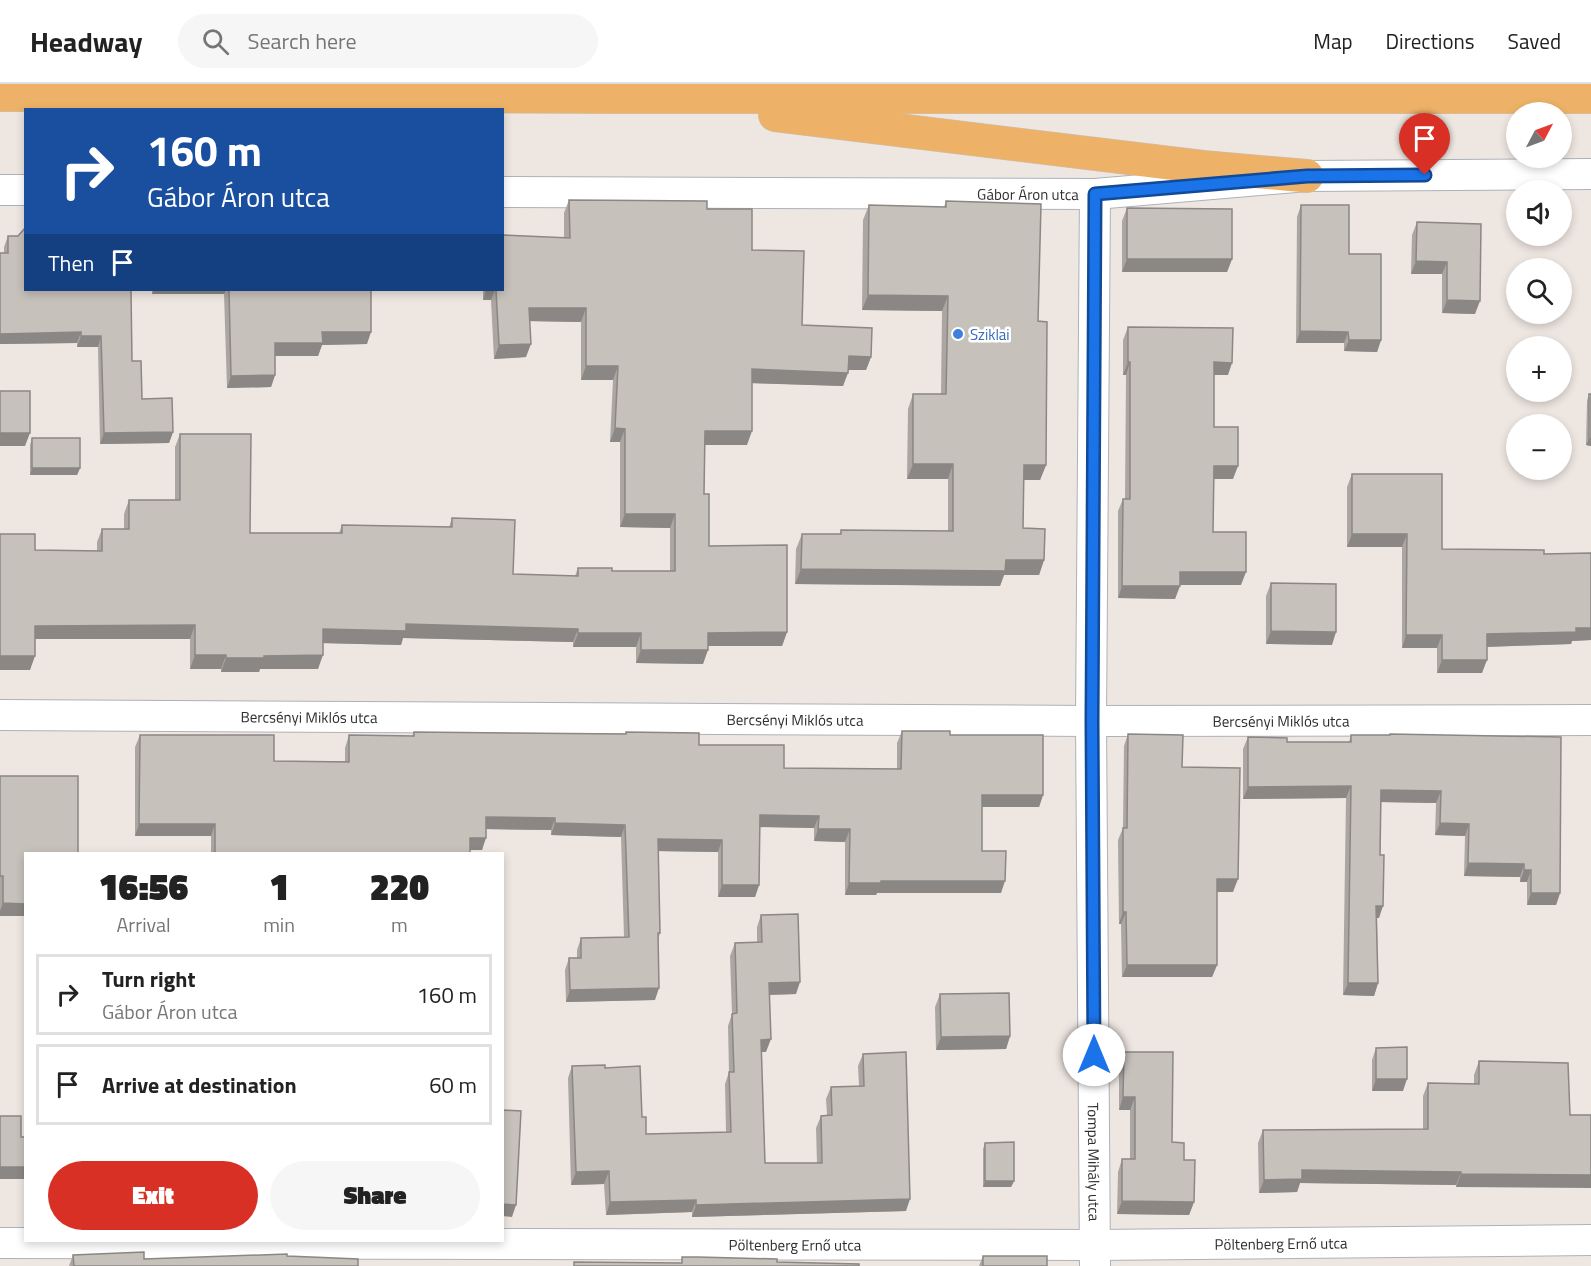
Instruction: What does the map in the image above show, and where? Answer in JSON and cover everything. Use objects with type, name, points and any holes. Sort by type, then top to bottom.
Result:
[{"type":"main road","points":[[0,95],[630,98],[1591,97]]},
{"type":"main road","points":[[630,98],[1203,167],[1307,176]]},
{"type":"street","name":"Gábor Áron utca","points":[[504,192],[1095,194],[1307,176],[1591,174]]},
{"type":"street","points":[[0,190],[24,190]]},
{"type":"street","name":"Tompa Mihály utca","points":[[1095,194],[1092,721],[1095,1256]]},
{"type":"street","name":"Bercsényi Miklós utca","points":[[0,715],[1092,721],[1591,720]]},
{"type":"street","name":"Pöltenberg Ernő utca","points":[[0,1244],[1095,1256],[1591,1240]]},
{"type":"building","points":[[569,200],[707,201],[707,209],[752,209],[752,250],[804,251],[802,325],[872,328],[871,357],[849,356],[848,373],[752,369],[752,431],[705,431],[704,494],[709,494],[709,546],[787,545],[787,632],[708,633],[708,650],[641,650],[641,633],[578,633],[578,629],[406,624],[406,631],[323,629],[323,655],[226,658],[226,655],[195,655],[195,625],[35,626],[35,656],[0,656],[0,534],[35,534],[35,550],[102,551],[102,529],[129,529],[129,500],[180,500],[180,434],[251,434],[250,533],[342,533],[342,525],[452,527],[452,518],[515,520],[513,574],[578,576],[578,568],[612,568],[612,571],[675,571],[675,514],[625,514],[625,429],[615,428],[618,366],[586,366],[586,308],[529,308],[531,344],[499,345],[496,291],[504,291],[504,235],[570,238]]},
{"type":"building","points":[[946,201],[1041,204],[1038,321],[1047,322],[1046,465],[1024,465],[1023,528],[1045,529],[1044,560],[1006,560],[1005,571],[801,569],[802,534],[841,534],[841,530],[953,531],[953,464],[913,464],[913,394],[946,394],[948,296],[868,295],[869,205],[946,207]]},
{"type":"building","points":[[1301,205],[1349,205],[1349,254],[1381,254],[1381,340],[1349,340],[1348,332],[1300,331]]},
{"type":"building","points":[[1127,208],[1232,209],[1232,259],[1127,259]]},
{"type":"building","points":[[1417,222],[1481,224],[1480,301],[1447,300],[1447,262],[1416,261]]},
{"type":"building","points":[[24,229],[24,291],[131,291],[132,361],[141,361],[142,399],[172,398],[173,432],[104,433],[101,336],[81,336],[81,332],[0,334],[0,253],[8,253],[8,236],[18,236]]},
{"type":"building","points":[[229,291],[371,291],[371,332],[322,332],[323,343],[275,343],[275,375],[231,376]]},
{"type":"building","points":[[1128,327],[1233,328],[1232,363],[1214,362],[1214,427],[1238,427],[1238,466],[1214,466],[1213,532],[1246,532],[1246,572],[1180,572],[1180,586],[1122,586],[1123,499],[1130,499]]},
{"type":"building","points":[[0,391],[30,391],[30,433],[0,433]]},
{"type":"building","points":[[1589,394],[1591,394],[1591,439],[1589,439]]},
{"type":"building","points":[[32,438],[80,438],[80,468],[32,468]]},
{"type":"building","points":[[1352,474],[1442,474],[1442,549],[1544,550],[1544,554],[1591,553],[1591,628],[1576,628],[1576,632],[1487,634],[1487,660],[1442,660],[1442,635],[1406,635],[1407,534],[1352,534]]},
{"type":"building","points":[[1271,583],[1336,584],[1336,632],[1271,631]]},
{"type":"building","points":[[902,731],[950,731],[950,735],[1043,735],[1043,795],[982,795],[982,851],[1006,851],[1005,881],[849,883],[850,829],[818,829],[819,816],[760,815],[759,885],[722,885],[722,840],[658,839],[659,988],[570,990],[569,958],[581,958],[581,938],[629,937],[625,825],[555,823],[555,818],[486,817],[486,838],[470,838],[470,852],[215,852],[215,824],[139,824],[140,735],[274,735],[274,761],[349,762],[349,735],[414,736],[414,732],[699,733],[699,745],[784,745],[784,768],[901,769]]},
{"type":"building","points":[[1128,734],[1183,735],[1182,767],[1240,768],[1238,879],[1217,879],[1217,965],[1127,965],[1126,912],[1123,912],[1123,828],[1127,828]]},
{"type":"building","points":[[1351,735],[1561,737],[1560,893],[1531,893],[1531,870],[1524,870],[1524,864],[1468,863],[1469,824],[1440,823],[1441,791],[1381,790],[1380,855],[1384,855],[1383,906],[1376,906],[1378,983],[1348,983],[1351,786],[1248,787],[1248,737],[1287,738],[1287,742],[1351,742]]},
{"type":"building","points":[[0,776],[78,776],[78,852],[24,852],[24,904],[3,903],[3,876],[0,876]]},
{"type":"building","points":[[798,914],[800,982],[769,983],[771,1039],[761,1040],[765,1163],[822,1163],[821,1116],[832,1115],[831,1087],[864,1086],[863,1054],[906,1052],[910,1199],[696,1205],[696,1200],[610,1202],[609,1171],[576,1172],[572,1066],[605,1065],[605,1068],[640,1066],[642,1117],[646,1117],[646,1134],[731,1132],[729,1072],[734,1072],[732,1014],[737,1013],[735,943],[762,942],[761,915]]},
{"type":"building","points":[[1009,993],[1010,1036],[941,1037],[940,994]]},
{"type":"building","points":[[1407,1047],[1407,1079],[1376,1079],[1376,1048]]},
{"type":"building","points":[[1124,1052],[1173,1052],[1172,1142],[1184,1143],[1184,1160],[1195,1160],[1194,1202],[1122,1201],[1122,1159],[1135,1159],[1135,1097],[1123,1097]]},
{"type":"building","points":[[1479,1061],[1568,1063],[1570,1115],[1591,1115],[1591,1175],[1302,1170],[1302,1179],[1264,1180],[1263,1130],[1428,1129],[1428,1083],[1479,1084]]},
{"type":"building","points":[[504,1110],[521,1111],[516,1205],[504,1204]]},
{"type":"building","points":[[0,1116],[21,1116],[24,1167],[0,1167]]},
{"type":"building","points":[[1014,1142],[1014,1181],[985,1181],[985,1143]]},
{"type":"building","points":[[144,1252],[144,1259],[287,1254],[287,1256],[358,1259],[358,1266],[74,1266],[73,1255]]},
{"type":"building","points":[[983,1256],[1047,1256],[1047,1266],[983,1266]]},
{"type":"building","points":[[682,1257],[777,1259],[777,1262],[859,1264],[859,1266],[574,1266],[574,1262],[682,1263]]},
{"type":"place","name":"Sziklai","points":[[958,334]]},
{"type":"route","points":[[1094,1055],[1092,721],[1095,194],[1307,176],[1425,175]]}]
